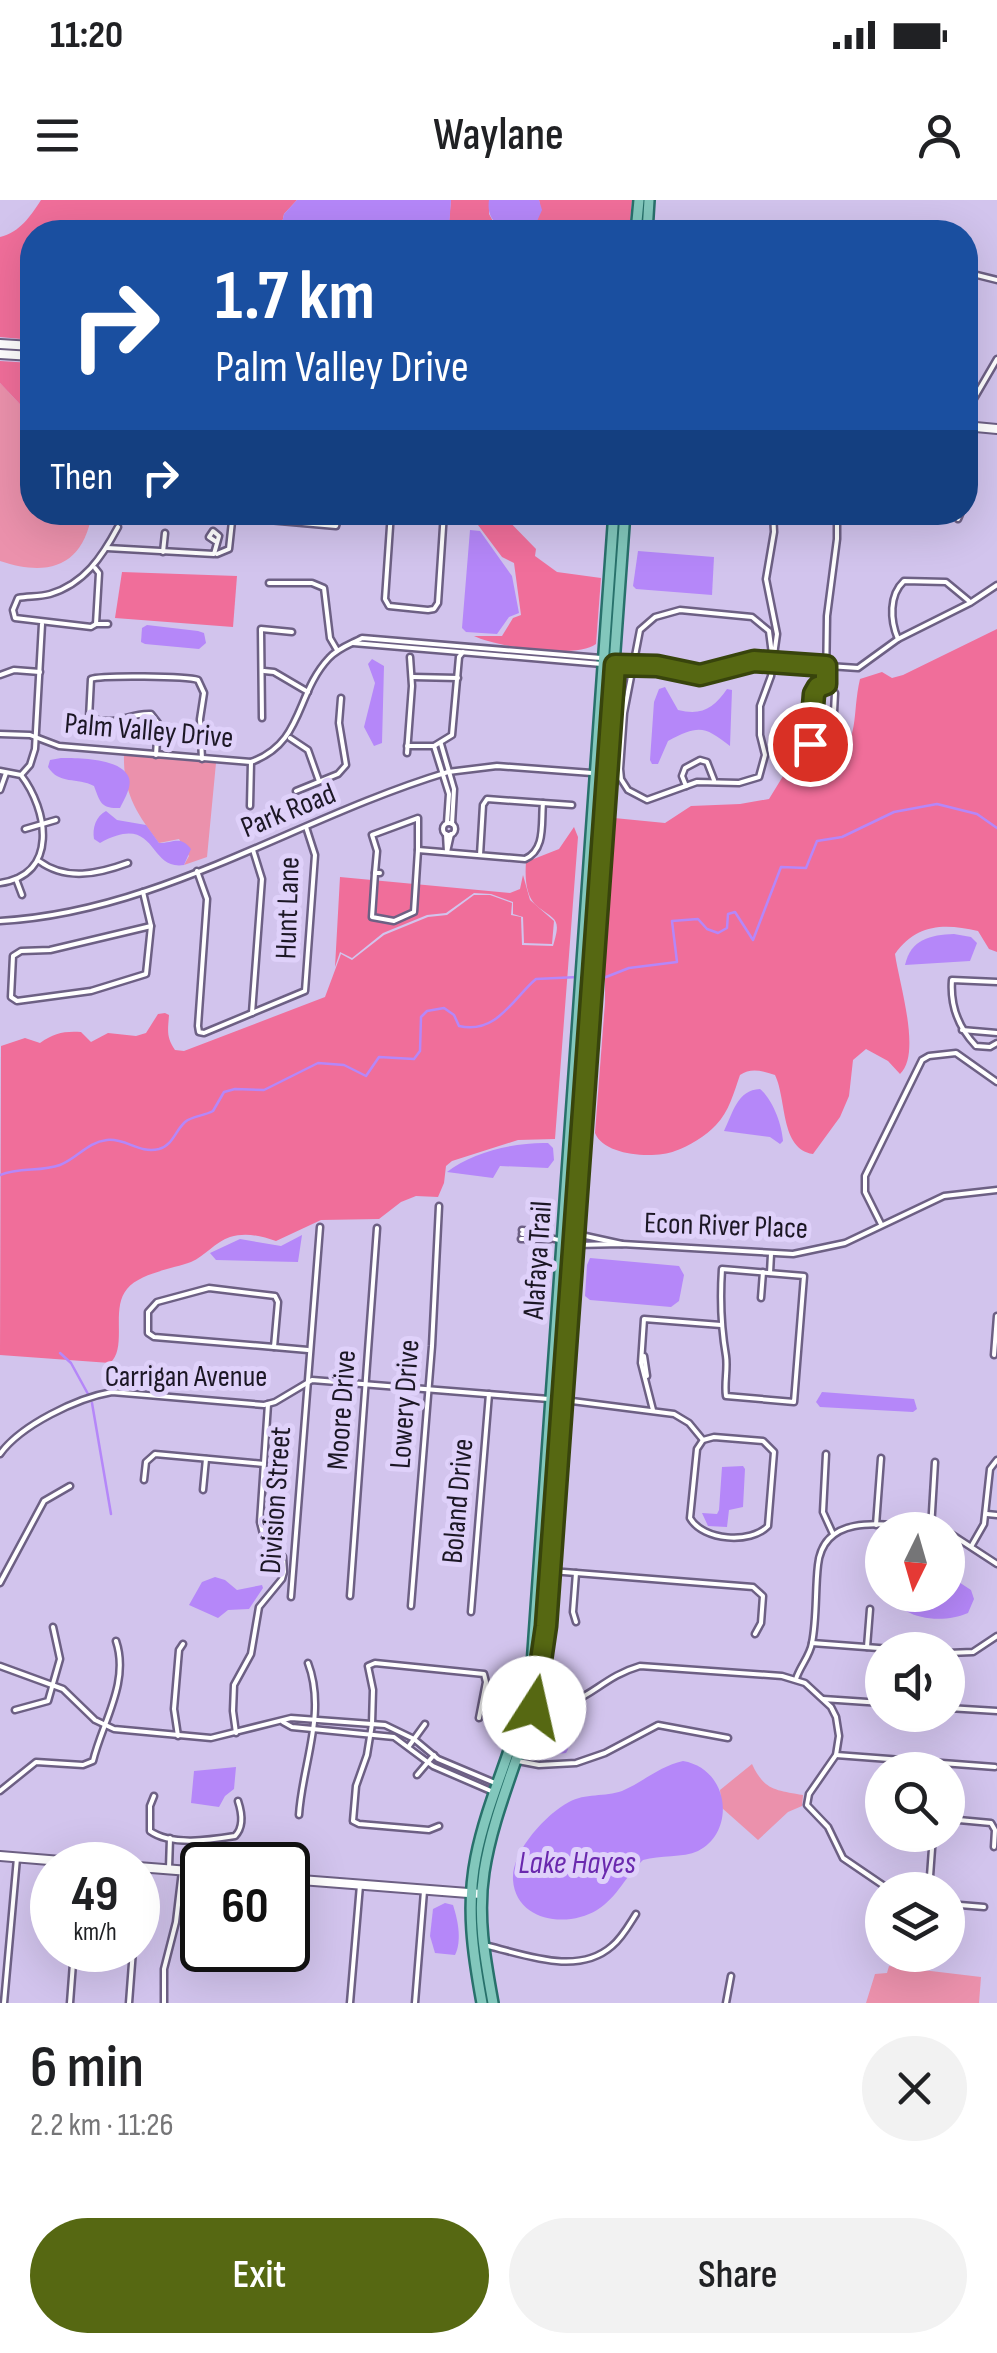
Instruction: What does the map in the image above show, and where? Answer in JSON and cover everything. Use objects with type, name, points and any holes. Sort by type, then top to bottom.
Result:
[{"type":"main road","name":"Alafaya Trail","points":[[588,953],[596,914],[603,830],[618,525]]},
{"type":"main road","name":"Alafaya Trail","points":[[482,2003],[472,1942],[479,1844],[529,1708],[547,1539],[543,1515],[570,1299],[569,1243],[575,1229],[584,1065],[586,901],[618,596],[618,532]]},
{"type":"main road","points":[[597,773],[603,830]]},
{"type":"main road","points":[[586,901],[596,914]]},
{"type":"main road","name":"Alafaya Trail","points":[[492,2003],[476,1894],[518,1760],[546,1626],[544,1570],[572,1208],[568,1188],[575,1051],[584,1009]]},
{"type":"main road","points":[[575,1051],[584,1065]]},
{"type":"main road","points":[[490,1846],[500,1794],[497,1790]]},
{"type":"street","points":[[978,392],[997,359]]},
{"type":"street","points":[[107,548],[214,554],[229,548],[232,525]]},
{"type":"street","points":[[390,525],[385,600],[389,606],[428,610],[438,604],[443,525]]},
{"type":"street","points":[[772,662],[769,632],[759,620],[680,610],[655,617],[640,630],[624,713],[621,779],[634,795],[647,800],[686,786],[714,780],[739,783],[759,776],[765,754],[760,735],[760,706],[769,685],[777,634],[766,579],[774,525]]},
{"type":"street","points":[[826,684],[814,694],[810,732],[810,744],[822,758],[836,747],[836,694],[826,684],[826,666],[827,616],[837,525]]},
{"type":"street","points":[[108,624],[42,624],[15,618],[15,602],[24,596],[43,596],[63,589],[93,567],[118,528]]},
{"type":"street","points":[[163,552],[165,533]]},
{"type":"street","points":[[214,554],[216,541]]},
{"type":"street","points":[[93,567],[99,572],[96,624]]},
{"type":"street","points":[[898,639],[892,626],[894,594],[904,581],[946,582],[970,602]]},
{"type":"street","points":[[269,583],[312,583],[324,588],[330,638],[337,650]]},
{"type":"street","points":[[402,643],[461,655],[628,659],[634,664],[706,675],[748,662],[864,666],[898,639],[997,585]]},
{"type":"street","points":[[20,775],[30,765],[36,737],[42,624]]},
{"type":"street","points":[[262,718],[261,628],[292,632]]},
{"type":"street","points":[[319,781],[308,750],[288,737],[324,664],[337,650],[353,643],[402,643],[610,661]]},
{"type":"street","points":[[408,746],[437,745],[452,736],[461,655]]},
{"type":"street","points":[[407,754],[410,657]]},
{"type":"street","points":[[0,676],[14,670],[40,672]]},
{"type":"street","points":[[264,671],[274,672],[308,692]]},
{"type":"street","points":[[156,755],[158,724],[151,714],[121,722],[88,716],[91,679],[150,676],[198,680],[204,693],[200,720],[202,759]]},
{"type":"street","points":[[411,678],[458,678]]},
{"type":"street","points":[[296,791],[338,774],[346,765],[339,723],[341,698]]},
{"type":"street","name":"Palm Valley Drive","points":[[0,734],[36,737],[59,746],[251,762],[276,750],[288,737]]},
{"type":"street","points":[[437,745],[454,789],[450,823],[455,830],[448,834]]},
{"type":"street","points":[[686,786],[682,776],[685,768],[700,760],[707,762],[714,780]]},
{"type":"street","points":[[250,806],[251,762]]},
{"type":"street","name":"Park Road","points":[[0,922],[89,908],[143,892],[445,773],[498,766],[597,773]]},
{"type":"street","points":[[0,790],[3,772],[20,775],[31,790],[44,841],[40,861],[16,880],[0,883]]},
{"type":"street","points":[[480,855],[483,804],[487,798],[572,805]]},
{"type":"street","points":[[418,850],[525,858],[540,846],[543,804]]},
{"type":"street","points":[[418,818],[418,850],[414,912],[394,921],[372,917],[377,873],[372,834],[418,818]]},
{"type":"street","points":[[25,829],[56,820]]},
{"type":"street","points":[[447,852],[448,834],[443,829],[450,823]]},
{"type":"street","name":"Hunt Lane","points":[[252,1013],[305,991],[315,855],[306,827]]},
{"type":"street","points":[[198,871],[206,899],[199,1032],[252,1013],[262,879],[252,849]]},
{"type":"street","points":[[40,861],[66,873],[91,874],[128,863]]},
{"type":"street","points":[[16,880],[22,894]]},
{"type":"street","points":[[143,892],[151,926],[146,974],[64,996],[17,1000],[11,997],[13,956],[151,926]]},
{"type":"street","points":[[997,982],[952,980],[957,1022],[962,1030],[976,1046],[997,1043]]},
{"type":"street","points":[[962,1030],[997,1032]]},
{"type":"street","points":[[964,1056],[972,1042]]},
{"type":"street","points":[[881,1224],[865,1192],[865,1176],[916,1068],[929,1056],[956,1052],[997,1082]]},
{"type":"street","name":"Econ River Place","points":[[522,1234],[569,1243],[771,1254],[820,1250],[845,1243],[944,1196],[997,1190]]},
{"type":"street","name":"Lowery Drive","points":[[412,1606],[439,1206]]},
{"type":"street","name":"Division Street","points":[[291,1597],[320,1227]]},
{"type":"street","name":"Moore Drive","points":[[350,1596],[377,1228]]},
{"type":"street","name":"Econ River Place","points":[[575,1229],[581,1235],[622,1244]]},
{"type":"street","points":[[761,1298],[771,1254]]},
{"type":"street","points":[[722,1269],[766,1272],[804,1276],[794,1402],[726,1396],[722,1269]]},
{"type":"street","points":[[274,1347],[278,1302],[268,1294],[209,1288],[157,1302],[148,1312],[147,1329],[154,1337],[308,1350]]},
{"type":"street","points":[[994,1355],[997,1316]]},
{"type":"street","points":[[653,1412],[641,1363],[644,1319],[722,1325]]},
{"type":"street","name":"Carrigan Avenue","points":[[0,1454],[12,1438],[32,1425],[101,1394],[122,1392],[268,1404],[306,1381],[557,1399],[653,1412],[682,1418],[703,1440]]},
{"type":"street","name":"Boland Drive","points":[[471,1612],[488,1394]]},
{"type":"street","points":[[236,1734],[234,1684],[251,1654],[261,1601],[284,1572],[283,1558],[261,1528],[268,1404]]},
{"type":"street","points":[[714,1436],[757,1440],[774,1452],[768,1526],[760,1534],[708,1534],[694,1525],[690,1518],[696,1448],[703,1440],[714,1436]]},
{"type":"street","points":[[826,1454],[823,1512],[834,1534]]},
{"type":"street","points":[[144,1480],[150,1456],[264,1464]]},
{"type":"street","points":[[877,1512],[881,1458]]},
{"type":"street","points":[[203,1490],[206,1459]]},
{"type":"street","points":[[972,1545],[987,1514],[990,1468],[997,1460]]},
{"type":"street","points":[[935,1512],[936,1462]]},
{"type":"street","points":[[0,1583],[44,1501],[70,1486]]},
{"type":"street","points":[[987,1514],[997,1515]]},
{"type":"street","points":[[796,1679],[812,1643],[819,1554],[834,1534],[850,1526],[865,1526]]},
{"type":"street","points":[[965,1541],[997,1564]]},
{"type":"street","points":[[544,1570],[752,1587],[763,1596],[755,1634]]},
{"type":"street","points":[[576,1574],[576,1622]]},
{"type":"street","points":[[15,1710],[46,1704],[60,1659],[52,1627]]},
{"type":"street","points":[[965,1652],[973,1652],[997,1636]]},
{"type":"street","points":[[0,1791],[36,1762],[89,1764],[117,1688],[120,1651],[116,1641]]},
{"type":"street","points":[[812,1643],[865,1647]]},
{"type":"street","points":[[178,1736],[174,1709],[179,1650],[183,1644]]},
{"type":"street","points":[[439,1826],[429,1830],[359,1824],[354,1820],[356,1786],[372,1724],[373,1690],[368,1666],[376,1663],[484,1674],[479,1718]]},
{"type":"street","points":[[299,1815],[316,1690],[308,1664]]},
{"type":"street","points":[[0,1666],[54,1685],[104,1726],[211,1738],[291,1718],[398,1729],[434,1755],[493,1780],[497,1790]]},
{"type":"street","points":[[529,1708],[563,1708],[619,1674],[640,1666],[796,1679],[823,1698],[839,1726],[836,1755],[809,1794],[807,1806],[828,1827],[843,1858],[865,1873]]},
{"type":"street","points":[[823,1698],[865,1702]]},
{"type":"street","points":[[965,1709],[997,1711]]},
{"type":"street","points":[[283,1722],[394,1737],[428,1762],[497,1790]]},
{"type":"street","points":[[410,1746],[425,1724]]},
{"type":"street","points":[[518,1760],[539,1765],[576,1763],[605,1753],[658,1724],[728,1738]]},
{"type":"street","points":[[417,1775],[434,1755]]},
{"type":"street","points":[[836,1755],[995,1768]]},
{"type":"street","points":[[474,1783],[477,1775]]},
{"type":"street","points":[[154,1796],[150,1831],[170,1838],[235,1836],[242,1813],[238,1801]]},
{"type":"street","points":[[965,1821],[991,1824],[995,1830],[994,1847]]},
{"type":"street","points":[[168,1870],[170,1838]]},
{"type":"street","points":[[0,1856],[30,1859]]},
{"type":"street","points":[[4,2003],[16,1858]]},
{"type":"street","points":[[160,1869],[180,1870]]},
{"type":"street","points":[[310,1881],[476,1894]]},
{"type":"street","points":[[350,2003],[360,1885]]},
{"type":"street","points":[[164,2003],[164,1969],[180,1887]]},
{"type":"street","points":[[415,2003],[424,1891]]},
{"type":"street","points":[[965,1905],[984,1907]]},
{"type":"street","points":[[482,1944],[545,1960],[590,1957],[610,1948],[636,1914]]},
{"type":"street","points":[[70,2003],[72,1972]]},
{"type":"street","points":[[130,2003],[132,1972]]},
{"type":"street","points":[[726,2003],[731,1976]]},
{"type":"shaded area","points":[[41,200],[297,200],[283,220],[28,218]]},
{"type":"shaded area","points":[[451,200],[489,200],[492,220],[449,220]]},
{"type":"shaded area","points":[[539,200],[632,200],[630,220],[506,220],[541,211]]},
{"type":"shaded area","points":[[19,228],[20,339],[0,337],[0,237]]},
{"type":"shaded area","points":[[0,361],[20,362],[20,404],[0,383]]},
{"type":"shaded area","points":[[0,383],[20,404],[20,525],[89,525],[81,546],[61,563],[33,568],[0,561]]},
{"type":"shaded area","points":[[478,525],[513,525],[536,549],[535,556],[557,572],[601,578],[596,644],[572,651],[536,650],[474,636],[502,636],[513,618],[521,615],[514,563],[502,557]]},
{"type":"shaded area","points":[[122,572],[237,576],[233,627],[115,618]]},
{"type":"shaded area","points":[[997,629],[997,952],[989,949],[978,931],[954,927],[922,931],[903,944],[895,954],[909,1035],[906,1064],[900,1074],[888,1061],[866,1049],[853,1060],[849,1096],[840,1117],[813,1154],[802,1150],[790,1133],[775,1075],[757,1070],[740,1075],[721,1120],[680,1149],[630,1154],[600,1141],[595,1133],[605,1002],[605,912],[614,818],[665,823],[691,806],[769,799],[788,768],[790,743],[798,774],[802,776],[817,775],[839,758],[851,738],[860,679],[882,672],[892,678],[903,675]]},
{"type":"shaded area","points":[[124,755],[216,763],[207,857],[184,865],[189,856],[179,839],[159,843],[133,802]]},
{"type":"shaded area","points":[[574,827],[578,837],[555,1139],[518,1140],[452,1161],[446,1166],[438,1197],[416,1196],[379,1219],[321,1220],[276,1241],[248,1235],[230,1237],[191,1262],[140,1279],[122,1297],[118,1348],[110,1363],[0,1355],[1,1046],[25,1038],[40,1043],[69,1032],[81,1032],[91,1042],[108,1033],[136,1036],[146,1033],[158,1014],[165,1013],[169,1015],[172,1045],[175,1050],[184,1051],[325,997],[341,954],[352,960],[384,935],[428,917],[447,915],[474,895],[490,895],[512,903],[511,915],[521,917],[522,945],[553,946],[556,922],[530,898],[526,862],[559,849]]},
{"type":"shaded area","points":[[523,875],[530,900],[554,921],[552,944],[524,943],[523,917],[513,914],[513,902],[474,893],[446,913],[427,915],[383,933],[352,958],[340,952],[335,967],[340,877],[510,893],[520,889]]},
{"type":"shaded area","points":[[752,1764],[761,1779],[772,1787],[803,1795],[802,1806],[788,1812],[758,1840],[722,1808],[720,1790]]},
{"type":"shaded area","points":[[939,1972],[981,1977],[979,2003],[866,2003],[875,1974]]},
{"type":"water","points":[[297,200],[451,200],[450,220],[283,220]]},
{"type":"water","points":[[489,200],[539,200],[542,210],[538,220],[493,220]]},
{"type":"water","points":[[470,530],[480,531],[512,576],[519,613],[509,617],[497,634],[466,632],[462,628]]},
{"type":"water","points":[[638,551],[714,557],[712,595],[636,589],[633,586]]},
{"type":"water","points":[[147,625],[198,631],[204,633],[206,643],[199,649],[145,644],[141,642],[142,628]]},
{"type":"water","points":[[372,659],[384,666],[382,743],[374,746],[364,727],[375,683],[368,664]]},
{"type":"water","points":[[665,687],[678,710],[686,712],[707,709],[727,689],[732,690],[730,746],[708,732],[695,730],[668,741],[658,764],[652,764],[654,702],[659,689]]},
{"type":"water","points":[[50,760],[99,760],[125,771],[129,785],[120,808],[102,803],[94,786],[52,773],[48,767]]},
{"type":"water","points":[[106,811],[117,820],[146,825],[159,843],[183,842],[191,849],[184,865],[163,860],[142,837],[132,834],[100,843],[94,839],[95,823]]},
{"type":"water","points":[[954,934],[971,937],[977,943],[970,961],[905,965],[912,949],[923,940]]},
{"type":"water","points":[[760,1089],[779,1120],[783,1141],[780,1144],[770,1137],[724,1131],[741,1098]]},
{"type":"water","points":[[548,1143],[553,1148],[554,1160],[548,1168],[500,1166],[493,1178],[447,1172],[495,1150]]},
{"type":"water","points":[[302,1235],[298,1262],[216,1260],[210,1253],[240,1239],[281,1246]]},
{"type":"water","points":[[590,1258],[679,1266],[684,1275],[679,1301],[671,1307],[590,1300],[585,1296]]},
{"type":"water","points":[[822,1392],[914,1399],[917,1409],[913,1412],[820,1407],[816,1402]]},
{"type":"water","points":[[743,1466],[743,1507],[729,1510],[727,1527],[708,1526],[702,1513],[717,1514],[719,1510],[722,1467]]},
{"type":"water","points":[[215,1577],[237,1590],[262,1585],[263,1588],[249,1609],[228,1610],[218,1618],[189,1605],[202,1582]]},
{"type":"water","points":[[965,1586],[971,1590],[974,1599],[968,1613],[937,1619],[908,1612],[965,1612]]},
{"type":"water","points":[[560,1719],[568,1724],[566,1753],[541,1756],[538,1740],[542,1723]]},
{"type":"water","name":"Lake Hayes","points":[[683,1761],[699,1766],[718,1788],[722,1816],[710,1842],[692,1853],[643,1860],[611,1899],[585,1916],[545,1918],[523,1905],[516,1894],[514,1869],[524,1846],[550,1815],[575,1799],[622,1791]]},
{"type":"water","points":[[236,1767],[234,1789],[219,1807],[191,1803],[194,1771]]},
{"type":"water","points":[[445,1903],[453,1905],[458,1924],[455,1955],[435,1953],[430,1936],[433,1909]]},
{"type":"waterway","points":[[596,977],[677,962],[672,921],[698,919],[707,929],[718,933],[727,928],[728,914],[735,912],[753,940],[781,867],[806,868],[817,841],[842,837],[894,812],[937,804],[977,814],[997,828]]},
{"type":"waterway","points":[[0,1175],[60,1165],[107,1140],[159,1149],[171,1141],[185,1122],[213,1111],[224,1092],[264,1090],[318,1063],[344,1065],[366,1076],[379,1057],[414,1059],[420,1051],[421,1017],[427,1011],[444,1008],[454,1015],[459,1026],[484,1025],[504,1013],[536,979],[578,977]]},
{"type":"waterway","points":[[60,1353],[71,1363],[88,1394]]},
{"type":"waterway","points":[[92,1403],[111,1514]]},
{"type":"route","points":[[534,1708],[546,1626],[615,665],[657,666],[700,675],[754,661],[826,666],[826,684],[814,694],[810,744]]}]
